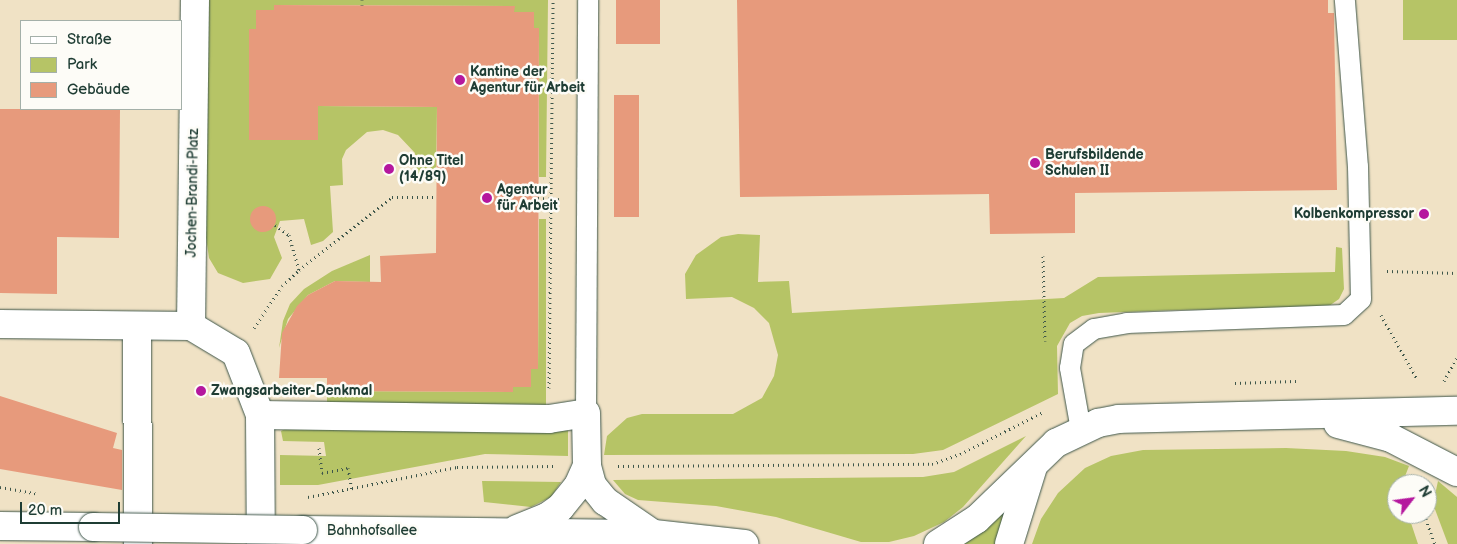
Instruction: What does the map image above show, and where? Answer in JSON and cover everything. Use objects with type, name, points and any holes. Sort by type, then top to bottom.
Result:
[{"type":"main road","name":"Jochen-Brandi-Platz","points":[[191,326],[188,30],[195,0]]},
{"type":"main road","points":[[0,324],[191,326],[236,353],[260,415],[261,544]]},
{"type":"main road","points":[[137,326],[138,544]]},
{"type":"main road","points":[[938,544],[977,519],[1056,442],[1081,430],[1119,419],[1457,411]]},
{"type":"main road","points":[[260,415],[549,418],[586,413],[588,466],[592,485],[605,501],[654,534]]},
{"type":"main road","points":[[1307,416],[1391,438],[1457,472]]},
{"type":"main road","points":[[1009,544],[1034,464]]},
{"type":"main road","points":[[509,532],[547,517],[560,508],[578,486],[588,466]]},
{"type":"main road","name":"Bahnhofsallee","points":[[0,526],[654,534],[744,544]]},
{"type":"lane","points":[[586,413],[588,0]]},
{"type":"lane","points":[[1081,430],[1070,368],[1074,344],[1094,329],[1127,323],[1344,315],[1361,299],[1358,167],[1345,0]]},
{"type":"path","points":[[362,0],[362,5]]},
{"type":"path","points":[[549,418],[553,0]]},
{"type":"path","points":[[236,353],[282,286],[299,270],[392,197],[436,197]]},
{"type":"path","points":[[275,225],[290,235],[299,270]]},
{"type":"path","points":[[1043,256],[1044,299]]},
{"type":"path","points":[[1382,270],[1457,273]]},
{"type":"path","points":[[1361,299],[1374,303],[1417,380]]},
{"type":"path","points":[[1435,380],[1444,380],[1457,358]]},
{"type":"path","points":[[1407,380],[1426,380]]},
{"type":"path","points":[[1232,383],[1299,381]]},
{"type":"path","points":[[304,498],[352,490],[457,467],[932,464],[960,454],[1075,397]]},
{"type":"path","points":[[313,448],[321,448],[322,473],[348,468],[352,490]]},
{"type":"path","points":[[1427,524],[1434,544]]},
{"type":"green space","points":[[208,0],[548,0],[546,177],[539,177],[539,28],[534,28],[534,12],[514,12],[514,6],[275,5],[274,10],[256,10],[256,29],[249,29],[249,140],[317,140],[318,106],[437,107],[436,180],[416,180],[415,153],[398,135],[383,130],[367,132],[346,150],[342,159],[343,185],[330,186],[333,232],[323,241],[311,245],[304,219],[280,221],[274,237],[282,258],[270,279],[243,283],[218,273],[209,258],[206,237]]},
{"type":"green space","points":[[1403,0],[1457,0],[1457,40],[1403,40]]},
{"type":"green space","points":[[539,219],[546,219],[546,405],[327,403],[327,391],[512,392],[513,387],[531,387],[531,369],[538,369]]},
{"type":"green space","points":[[738,234],[760,235],[758,282],[789,281],[792,313],[1064,298],[1098,277],[1335,272],[1336,247],[1342,248],[1344,289],[1339,299],[1326,308],[1176,310],[1099,313],[1082,316],[1070,323],[1057,346],[1058,394],[943,450],[913,454],[604,455],[607,436],[627,418],[642,414],[733,414],[762,398],[774,376],[778,355],[769,323],[754,308],[732,297],[686,299],[685,274],[696,255],[721,237]]},
{"type":"green space","points":[[370,255],[370,282],[335,281],[308,295],[288,319],[279,348],[283,321],[290,304],[304,289],[332,271]]},
{"type":"green space","points":[[287,428],[568,430],[568,456],[485,454],[318,485],[280,485],[280,455],[326,456],[324,442],[283,441],[281,431]]},
{"type":"green space","points":[[1026,436],[963,507],[944,522],[914,536],[889,542],[861,542],[776,517],[716,506],[638,500],[625,494],[613,480],[923,477],[954,472]]},
{"type":"green space","points":[[1286,448],[1346,451],[1385,457],[1409,466],[1406,474],[1387,474],[1387,524],[1411,524],[1418,544],[1032,544],[1041,519],[1058,493],[1085,468],[1111,456],[1143,450]]},
{"type":"green space","points":[[482,481],[561,482],[551,497],[531,507],[484,502]]},
{"type":"green space","points":[[1438,481],[1457,497],[1457,544],[1448,544],[1437,515]]},
{"type":"green space","points":[[1008,491],[1003,544],[951,544]]},
{"type":"building","points":[[616,0],[660,0],[660,44],[616,44]]},
{"type":"building","points":[[737,0],[1328,0],[1328,13],[1334,13],[1337,190],[1075,193],[1075,233],[990,234],[989,194],[740,197]]},
{"type":"building","name":"Agentur für Arbeit","points":[[274,5],[515,6],[514,12],[534,12],[534,28],[539,28],[538,369],[531,369],[531,387],[513,387],[513,392],[327,391],[327,378],[279,378],[282,333],[297,306],[308,295],[335,281],[381,282],[380,256],[436,253],[437,107],[318,106],[318,140],[249,140],[249,29],[256,29],[256,10],[274,10]]},
{"type":"building","points":[[614,95],[639,95],[639,217],[614,217]]},
{"type":"building","points":[[0,109],[120,110],[119,238],[57,237],[57,294],[0,293]]},
{"type":"building","points":[[263,206],[272,210],[276,219],[272,228],[263,232],[254,228],[250,219],[254,210]]},
{"type":"building","points":[[0,396],[117,433],[113,448],[122,450],[122,490],[0,469]]},
{"type":"place","name":"Kantine der Agentur für Arbeit","points":[[460,80]]},
{"type":"place","name":"Berufsbildende Schulen II","points":[[1035,163]]},
{"type":"place","name":"Ohne Titel (14/89)","points":[[389,169]]},
{"type":"place","name":"Agentur für Arbeit","points":[[487,198]]},
{"type":"place","name":"Kolbenkompressor","points":[[1424,214]]},
{"type":"place","name":"Zwangsarbeiter-Denkmal","points":[[201,391]]}]
